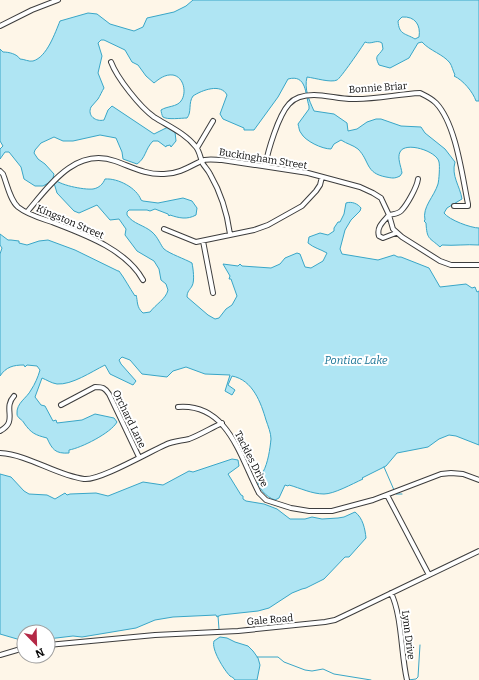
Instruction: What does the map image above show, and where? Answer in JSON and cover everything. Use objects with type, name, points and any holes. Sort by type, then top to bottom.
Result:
[{"type":"street","points":[[0,26],[32,10],[58,0]]},
{"type":"street","points":[[111,62],[129,90],[139,102],[154,116],[180,133],[197,148],[202,161],[209,171],[222,198],[227,214],[230,234]]},
{"type":"street","name":"Bonnie Briar","points":[[265,166],[267,156],[284,111],[289,104],[299,97],[324,95],[356,99],[420,93],[435,101],[446,117],[451,132],[468,204],[468,206],[454,206]]},
{"type":"street","points":[[197,148],[213,121]]},
{"type":"street","name":"Buckingham Street","points":[[27,212],[65,170],[74,164],[92,158],[111,160],[140,171],[159,174],[175,173],[202,161],[211,159],[265,166],[322,177],[373,192],[380,198],[396,233]]},
{"type":"street","name":"Kingston Street","points":[[0,172],[14,203],[18,207],[103,244],[128,263],[143,280]]},
{"type":"street","points":[[164,229],[196,242],[254,230],[268,225],[292,212],[311,198],[320,185],[322,177]]},
{"type":"street","points":[[418,179],[417,185],[401,211],[396,214],[389,215],[379,228],[379,236],[383,238],[396,233],[440,262],[479,265]]},
{"type":"street","points":[[203,241],[213,293]]},
{"type":"street","name":"Orchard Lane","points":[[61,405],[95,387],[105,388],[138,457]]},
{"type":"street","points":[[0,431],[8,426],[9,407],[14,396]]},
{"type":"street","points":[[0,448],[1,453],[28,460],[76,477],[90,479],[168,444],[179,440],[188,439],[222,423],[212,414],[200,409],[191,406],[178,407]]},
{"type":"street","name":"Tackles Drive","points":[[222,423],[229,433],[259,493],[266,500],[290,508],[332,511],[387,495],[431,477],[451,473],[463,474],[479,480]]},
{"type":"street","points":[[387,495],[429,575]]},
{"type":"street","name":"Gale Road","points":[[56,644],[155,635],[238,631],[335,620],[479,551]]},
{"type":"street","name":"Lynn Drive","points":[[391,593],[396,606],[403,662],[407,680]]},
{"type":"street","points":[[0,655],[16,650]]},
{"type":"water","name":"Pontiac Lake","points":[[193,0],[479,0],[479,101],[476,101],[473,94],[461,80],[454,76],[455,75],[450,63],[422,42],[418,43],[409,58],[390,68],[379,65],[377,59],[377,56],[383,49],[382,43],[365,42],[337,80],[327,81],[307,77],[306,86],[314,111],[334,114],[347,123],[348,131],[357,129],[367,122],[381,119],[401,126],[421,127],[425,133],[445,149],[455,162],[454,172],[462,199],[447,208],[444,213],[460,223],[479,228],[479,245],[442,245],[440,247],[428,235],[426,223],[424,221],[425,211],[438,184],[439,173],[439,162],[433,154],[414,147],[403,149],[400,152],[399,157],[402,173],[396,178],[391,178],[374,173],[358,149],[341,140],[334,144],[331,149],[327,149],[306,139],[300,132],[298,124],[309,109],[309,106],[306,91],[299,79],[288,79],[278,97],[254,130],[244,130],[244,128],[223,119],[220,114],[227,95],[224,91],[216,88],[206,90],[193,96],[187,118],[165,118],[161,110],[179,103],[183,98],[184,90],[180,79],[177,76],[167,75],[154,83],[146,76],[138,65],[132,62],[125,50],[101,40],[98,43],[102,56],[98,73],[104,88],[98,99],[91,107],[91,116],[98,120],[104,120],[108,110],[112,106],[154,134],[168,127],[175,132],[176,141],[171,147],[170,145],[166,147],[158,141],[153,141],[140,162],[137,164],[123,159],[122,152],[116,138],[100,135],[73,141],[63,141],[54,137],[41,143],[34,153],[38,159],[54,174],[53,178],[65,185],[93,189],[100,186],[105,179],[110,179],[121,182],[131,188],[143,201],[158,203],[183,198],[192,201],[197,208],[196,215],[189,218],[169,216],[168,214],[155,209],[150,211],[129,210],[127,215],[129,218],[152,232],[164,249],[192,263],[194,274],[193,281],[187,297],[215,319],[219,318],[226,309],[232,305],[237,296],[231,279],[229,279],[230,276],[223,264],[238,266],[240,264],[242,266],[271,268],[280,264],[285,258],[297,253],[300,254],[305,267],[311,268],[323,261],[327,253],[308,243],[309,237],[320,233],[328,235],[334,231],[334,228],[338,222],[340,222],[344,214],[346,203],[355,203],[361,208],[345,230],[340,249],[342,254],[378,260],[394,255],[429,268],[440,287],[466,284],[472,288],[475,287],[477,292],[479,291],[479,445],[456,436],[449,435],[439,439],[428,447],[397,453],[386,466],[338,491],[328,494],[320,494],[285,485],[279,498],[275,500],[263,492],[257,479],[262,473],[266,464],[271,439],[262,407],[251,387],[239,378],[232,376],[228,385],[235,390],[232,395],[225,391],[230,375],[205,374],[186,367],[173,371],[167,377],[142,374],[130,360],[122,357],[119,360],[121,364],[136,381],[133,385],[110,374],[105,365],[81,378],[63,384],[55,384],[42,378],[35,397],[41,405],[45,406],[53,421],[56,420],[57,423],[82,420],[95,414],[114,418],[117,422],[109,431],[88,443],[69,450],[69,453],[57,452],[47,438],[36,435],[18,417],[18,407],[32,388],[40,370],[37,366],[27,365],[25,367],[24,365],[16,365],[7,369],[0,376],[0,254],[2,248],[0,245],[0,234],[8,240],[19,241],[19,243],[27,245],[48,240],[75,250],[119,271],[135,296],[136,295],[138,306],[143,313],[150,312],[163,299],[168,290],[166,284],[161,280],[159,269],[154,261],[137,251],[125,235],[126,229],[119,219],[110,220],[97,205],[79,213],[74,211],[57,193],[52,181],[43,186],[35,186],[24,179],[21,167],[9,152],[5,152],[0,159],[0,149],[3,146],[0,141],[0,49],[3,52],[19,57],[20,59],[33,61],[38,59],[46,50],[60,21],[88,13],[97,14],[110,24],[134,31],[143,27],[147,18],[174,12],[186,6]],"holes":[[[402,17],[407,17],[414,20],[418,25],[419,37],[415,39],[403,33],[400,29],[398,21]]]},
{"type":"water","points":[[232,459],[238,460],[239,466],[228,474],[243,496],[243,499],[246,501],[264,504],[277,509],[290,519],[305,519],[312,517],[322,519],[338,518],[355,512],[362,520],[366,538],[349,557],[345,557],[324,579],[292,593],[269,608],[258,611],[221,615],[217,617],[216,615],[173,617],[155,620],[136,628],[82,637],[73,636],[56,638],[56,624],[16,624],[16,639],[0,634],[0,474],[11,477],[24,491],[29,494],[47,495],[55,499],[65,493],[67,495],[96,493],[108,496],[143,482],[163,485],[189,471],[193,472]]},
{"type":"water","points":[[220,637],[248,646],[253,651],[258,658],[260,665],[257,680],[235,680],[227,673],[214,649],[214,641]]},
{"type":"waterway","points":[[384,467],[394,490]]},
{"type":"waterway","points":[[396,493],[402,494]]},
{"type":"waterway","points":[[218,616],[219,629]]},
{"type":"waterway","points":[[408,680],[416,679],[418,677],[420,645]]},
{"type":"waterway","points":[[257,657],[278,657],[284,662],[305,670],[312,671],[323,669],[334,674],[371,680]]}]
